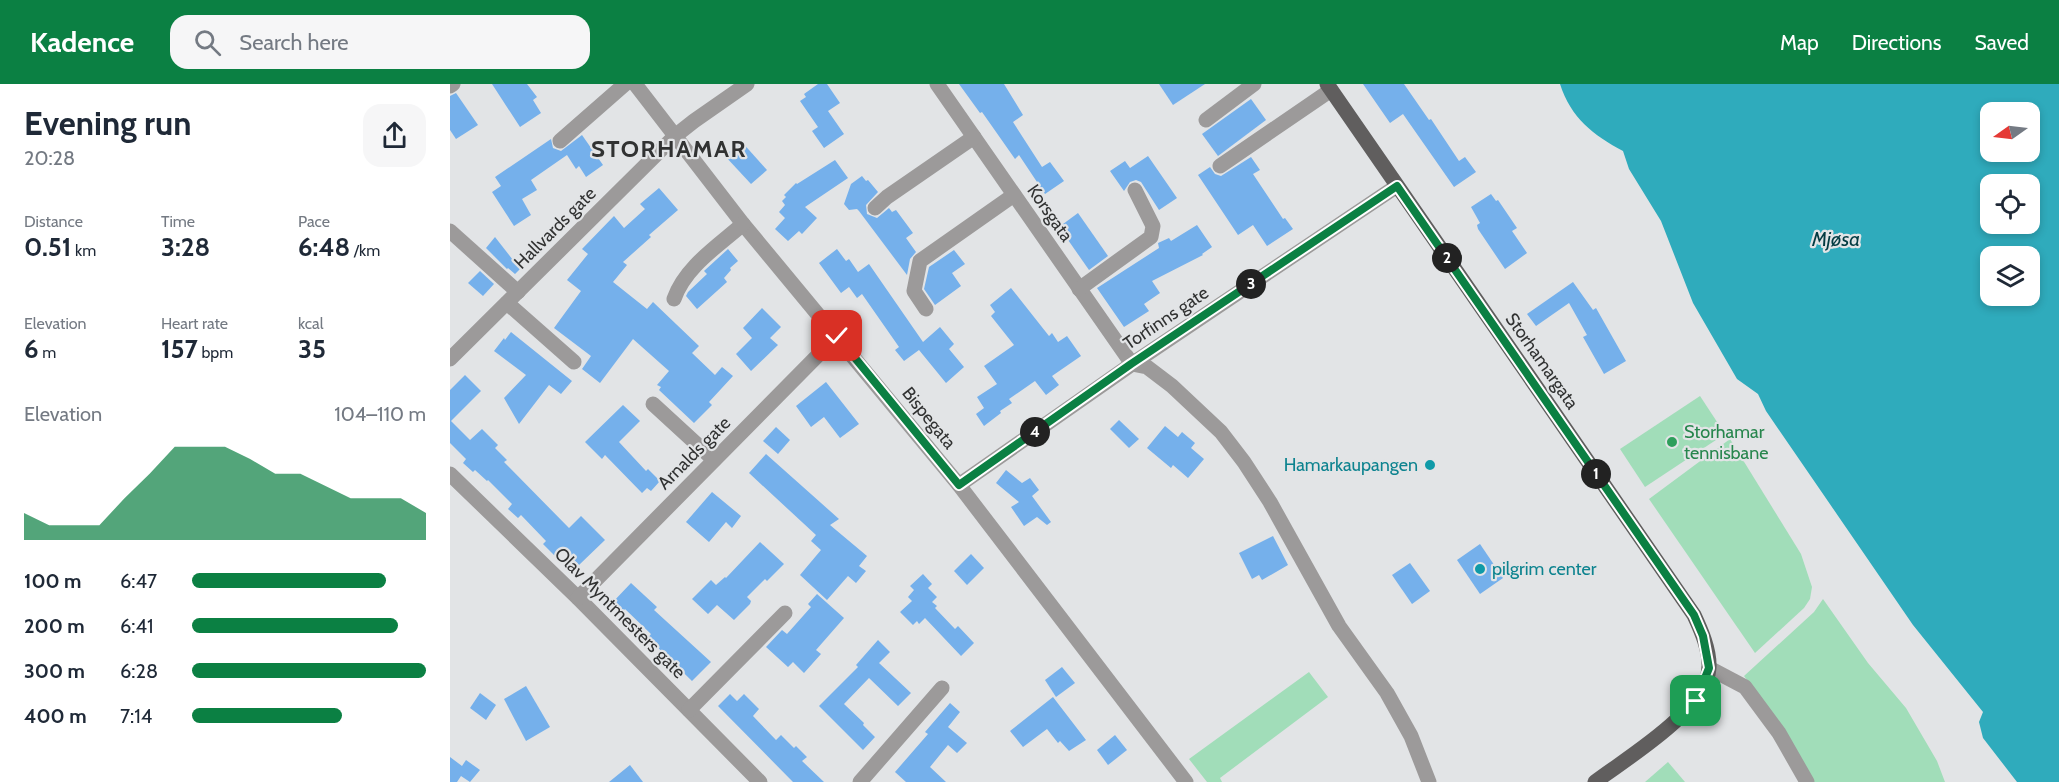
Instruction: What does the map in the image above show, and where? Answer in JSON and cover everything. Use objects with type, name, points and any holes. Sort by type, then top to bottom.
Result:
[{"type":"main road","name":"Storhamargata","points":[[1329,87],[1694,615],[1703,636],[1709,668]]},
{"type":"main road","points":[[1595,782],[1685,714],[1696,701],[1709,668]]},
{"type":"street","points":[[560,141],[625,84]]},
{"type":"street","name":"Bispegata","points":[[635,84],[743,224],[959,485],[1186,782]]},
{"type":"street","name":"Hallvards gate","points":[[450,359],[675,136],[747,84]]},
{"type":"street","name":"Korsgata","points":[[937,84],[1131,364]]},
{"type":"street","points":[[1206,120],[1254,84]]},
{"type":"street","points":[[1220,166],[1329,87]]},
{"type":"street","points":[[875,208],[887,197],[974,137]]},
{"type":"street","name":"Torfinns gate","points":[[959,485],[1131,364],[1397,186]]},
{"type":"street","points":[[1079,289],[1151,237],[1153,226],[1135,190]]},
{"type":"street","points":[[926,309],[914,291],[920,261],[1014,195]]},
{"type":"street","points":[[674,299],[687,273],[743,224]]},
{"type":"street","points":[[450,231],[574,362]]},
{"type":"street","name":"Arnalds gate","points":[[578,598],[837,336]]},
{"type":"street","points":[[1131,364],[1147,367],[1180,394],[1221,432],[1244,462],[1270,502],[1339,626],[1387,693],[1410,736],[1429,782]]},
{"type":"street","points":[[653,404],[714,460]]},
{"type":"street","name":"Olav Myntmesters gate","points":[[450,474],[578,598],[760,782]]},
{"type":"street","points":[[689,710],[785,613]]},
{"type":"street","points":[[1709,668],[1745,687],[1779,733],[1807,782]]},
{"type":"street","points":[[860,782],[942,688]]},
{"type":"green space","name":"Storhamar tennisbane","points":[[1700,396],[1725,434],[1645,487],[1620,449]]},
{"type":"green space","points":[[1730,439],[1801,554],[1812,587],[1810,599],[1804,608],[1755,653],[1649,499]]},
{"type":"green space","points":[[1823,599],[1868,663],[1906,708],[1937,761],[1945,782],[1814,782],[1771,712],[1744,676],[1814,612]]},
{"type":"green space","points":[[1309,672],[1328,697],[1220,778],[1222,782],[1207,782],[1189,759]]},
{"type":"green space","points":[[1668,762],[1685,782],[1645,782]]},
{"type":"water","name":"Mjøsa","points":[[1560,84],[2059,84],[2059,782],[2017,782],[1983,738],[1979,722],[1983,712],[1913,625],[1766,411],[1758,394],[1737,379],[1693,303],[1661,221],[1629,169],[1623,151],[1593,132],[1570,107]]},
{"type":"building","points":[[492,84],[527,84],[537,97],[533,100],[541,113],[520,127]]},
{"type":"building","points":[[818,84],[827,84],[840,103],[828,111],[844,134],[824,148],[812,131],[818,127],[800,101],[806,97],[804,94]]},
{"type":"building","points":[[959,84],[1004,84],[1023,115],[1013,122],[1042,167],[1050,162],[1064,181],[1045,194],[1019,155],[1015,159]]},
{"type":"building","points":[[1159,84],[1205,84],[1173,105]]},
{"type":"building","points":[[1363,84],[1404,84],[1459,161],[1465,157],[1476,172],[1454,187],[1403,114],[1390,123]]},
{"type":"building","points":[[456,93],[478,125],[456,139],[450,130],[450,96]]},
{"type":"building","points":[[1251,99],[1266,120],[1218,156],[1202,134]]},
{"type":"building","points":[[582,135],[603,165],[586,177],[579,166],[576,169],[567,155],[531,180],[537,190],[522,199],[531,215],[514,226],[492,192],[501,186],[495,177],[551,139],[553,148],[561,151]]},
{"type":"building","points":[[741,141],[767,170],[751,184],[725,156]]},
{"type":"building","points":[[1148,156],[1177,198],[1159,210],[1141,182],[1136,180],[1130,182],[1124,191],[1110,171],[1125,161],[1130,168]]},
{"type":"building","points":[[1251,157],[1260,170],[1253,174],[1283,219],[1285,218],[1293,229],[1267,246],[1253,225],[1238,235],[1198,175],[1210,167],[1215,174],[1221,176]]},
{"type":"building","points":[[835,160],[848,178],[805,207],[817,218],[802,234],[799,231],[788,241],[775,229],[785,218],[779,212],[785,205],[782,201],[786,197],[784,195],[796,183]]},
{"type":"building","points":[[862,176],[878,192],[866,205],[867,214],[877,218],[889,208],[892,212],[896,210],[913,233],[906,238],[916,252],[910,259],[907,275],[859,211],[849,210],[844,204],[851,184]]},
{"type":"building","points":[[659,188],[678,210],[623,262],[627,265],[613,282],[647,309],[653,302],[699,346],[692,353],[715,375],[722,367],[733,376],[709,402],[712,405],[694,423],[659,390],[661,387],[657,385],[669,371],[633,339],[600,383],[582,369],[591,356],[554,328],[581,291],[567,280],[588,254],[582,249],[614,216],[624,228],[645,209],[640,204]]},
{"type":"building","points":[[1491,194],[1496,201],[1498,200],[1517,228],[1512,231],[1527,253],[1505,269],[1478,229],[1477,225],[1480,223],[1471,207]]},
{"type":"building","points":[[1078,213],[1108,256],[1089,270],[1059,227]]},
{"type":"building","points":[[1197,225],[1212,247],[1203,255],[1152,281],[1160,293],[1144,304],[1149,311],[1124,327],[1097,288],[1159,248],[1158,243],[1169,238],[1171,241]]},
{"type":"building","points":[[495,237],[520,269],[515,274],[486,248]]},
{"type":"building","points":[[728,249],[738,261],[724,278],[727,282],[697,309],[686,296],[688,292],[707,274],[704,271]]},
{"type":"building","points":[[837,249],[846,261],[849,259],[858,272],[869,264],[923,342],[940,327],[954,344],[949,349],[964,367],[946,383],[919,350],[904,361],[895,350],[899,347],[862,294],[857,298],[849,287],[841,293],[819,263]]},
{"type":"building","points":[[954,250],[965,264],[952,273],[961,286],[935,305],[924,289],[929,267]]},
{"type":"building","points":[[480,271],[494,284],[483,296],[468,283]]},
{"type":"building","points":[[1573,282],[1593,310],[1596,308],[1626,361],[1604,374],[1583,337],[1587,335],[1569,303],[1536,326],[1527,314]]},
{"type":"building","points":[[1011,288],[1049,336],[1052,333],[1058,342],[1067,336],[1081,356],[1052,376],[1059,385],[1046,395],[1035,381],[1009,399],[1012,403],[984,426],[976,414],[984,408],[977,397],[997,384],[984,366],[1014,345],[991,316],[995,312],[990,305]]},
{"type":"building","points":[[762,308],[781,327],[770,338],[778,345],[751,371],[736,354],[752,338],[743,328]]},
{"type":"building","points":[[511,332],[572,381],[561,394],[549,385],[519,424],[504,398],[526,375],[494,351]]},
{"type":"building","points":[[465,375],[481,391],[451,421],[470,440],[482,429],[498,445],[495,448],[507,460],[504,462],[569,528],[581,516],[605,540],[579,565],[564,549],[556,557],[543,544],[546,541],[521,515],[518,518],[508,509],[512,504],[488,480],[475,470],[473,472],[463,463],[466,459],[450,443],[450,390]]},
{"type":"building","points":[[826,382],[859,424],[840,438],[824,417],[811,427],[796,406]]},
{"type":"building","points":[[623,405],[640,421],[619,442],[646,471],[648,469],[660,481],[651,491],[647,488],[642,493],[605,455],[602,459],[585,442]]},
{"type":"building","points":[[1119,420],[1139,439],[1129,448],[1110,429]]},
{"type":"building","points":[[1165,426],[1178,437],[1182,432],[1195,443],[1191,448],[1204,459],[1188,478],[1173,465],[1171,468],[1147,448]]},
{"type":"building","points":[[776,427],[790,440],[778,454],[763,441]]},
{"type":"building","points":[[766,454],[839,519],[830,525],[867,556],[859,566],[866,571],[856,583],[848,576],[827,600],[800,575],[821,550],[811,541],[816,535],[749,473]]},
{"type":"building","points":[[1006,470],[1022,483],[1030,478],[1039,490],[1032,496],[1051,522],[1047,525],[1037,517],[1024,526],[1011,507],[1019,502],[996,483]]},
{"type":"building","points":[[712,492],[741,516],[732,528],[726,522],[709,542],[686,522]]},
{"type":"building","points":[[1273,536],[1288,565],[1262,580],[1259,575],[1252,579],[1239,553]]},
{"type":"building","points":[[760,542],[784,564],[747,597],[751,601],[750,604],[734,620],[717,605],[708,614],[692,599],[711,580],[716,585],[726,578]]},
{"type":"building","name":"pilgrim center","points":[[1480,544],[1503,578],[1480,594],[1457,560]]},
{"type":"building","points":[[971,554],[984,568],[967,585],[954,571]]},
{"type":"building","points":[[1410,563],[1430,591],[1412,604],[1392,575]]},
{"type":"building","points":[[923,574],[932,584],[928,588],[937,597],[932,602],[937,606],[935,608],[955,629],[958,626],[974,643],[961,656],[925,618],[919,624],[917,621],[913,625],[900,612],[912,601],[908,597],[914,590],[910,586]]},
{"type":"building","points":[[631,583],[657,607],[654,610],[711,662],[692,681],[648,638],[651,634],[625,609],[622,613],[612,603]]},
{"type":"building","points":[[817,594],[844,618],[816,650],[821,654],[804,673],[793,662],[788,667],[766,647],[782,630],[787,634],[811,607],[808,604]]},
{"type":"building","points":[[878,640],[890,652],[879,663],[911,693],[898,706],[869,678],[844,704],[875,737],[863,750],[819,706],[858,667],[856,665]]},
{"type":"building","points":[[1062,667],[1075,683],[1056,697],[1045,680]]},
{"type":"building","points":[[526,686],[550,727],[526,741],[504,699]]},
{"type":"building","points":[[480,693],[496,705],[486,720],[470,708]]},
{"type":"building","points":[[730,694],[737,701],[744,694],[759,709],[753,716],[776,740],[781,735],[794,748],[796,746],[807,757],[802,761],[824,782],[793,782],[718,706]]},
{"type":"building","points":[[1053,697],[1086,740],[1069,751],[1060,741],[1058,743],[1047,729],[1023,747],[1010,731]]},
{"type":"building","points":[[950,703],[960,712],[948,727],[967,743],[957,753],[948,745],[930,767],[946,782],[906,782],[895,772],[928,734],[925,732]]},
{"type":"building","points":[[1115,735],[1127,750],[1108,765],[1097,750]]},
{"type":"building","points":[[450,757],[462,766],[466,760],[480,770],[470,782],[461,776],[457,782],[450,782]]},
{"type":"building","points":[[630,765],[643,782],[609,782]]},
{"type":"place","name":"Storhamar tennisbane","points":[[1672,442]]},
{"type":"place","name":"Hamarkaupangen","points":[[1430,465]]},
{"type":"place","name":"pilgrim center","points":[[1480,569]]},
{"type":"district","name":"STORHAMAR","points":[[669,149]]},
{"type":"route","points":[[837,336],[959,485],[1131,364],[1397,186],[1694,615],[1703,636],[1709,668],[1696,701]]}]
